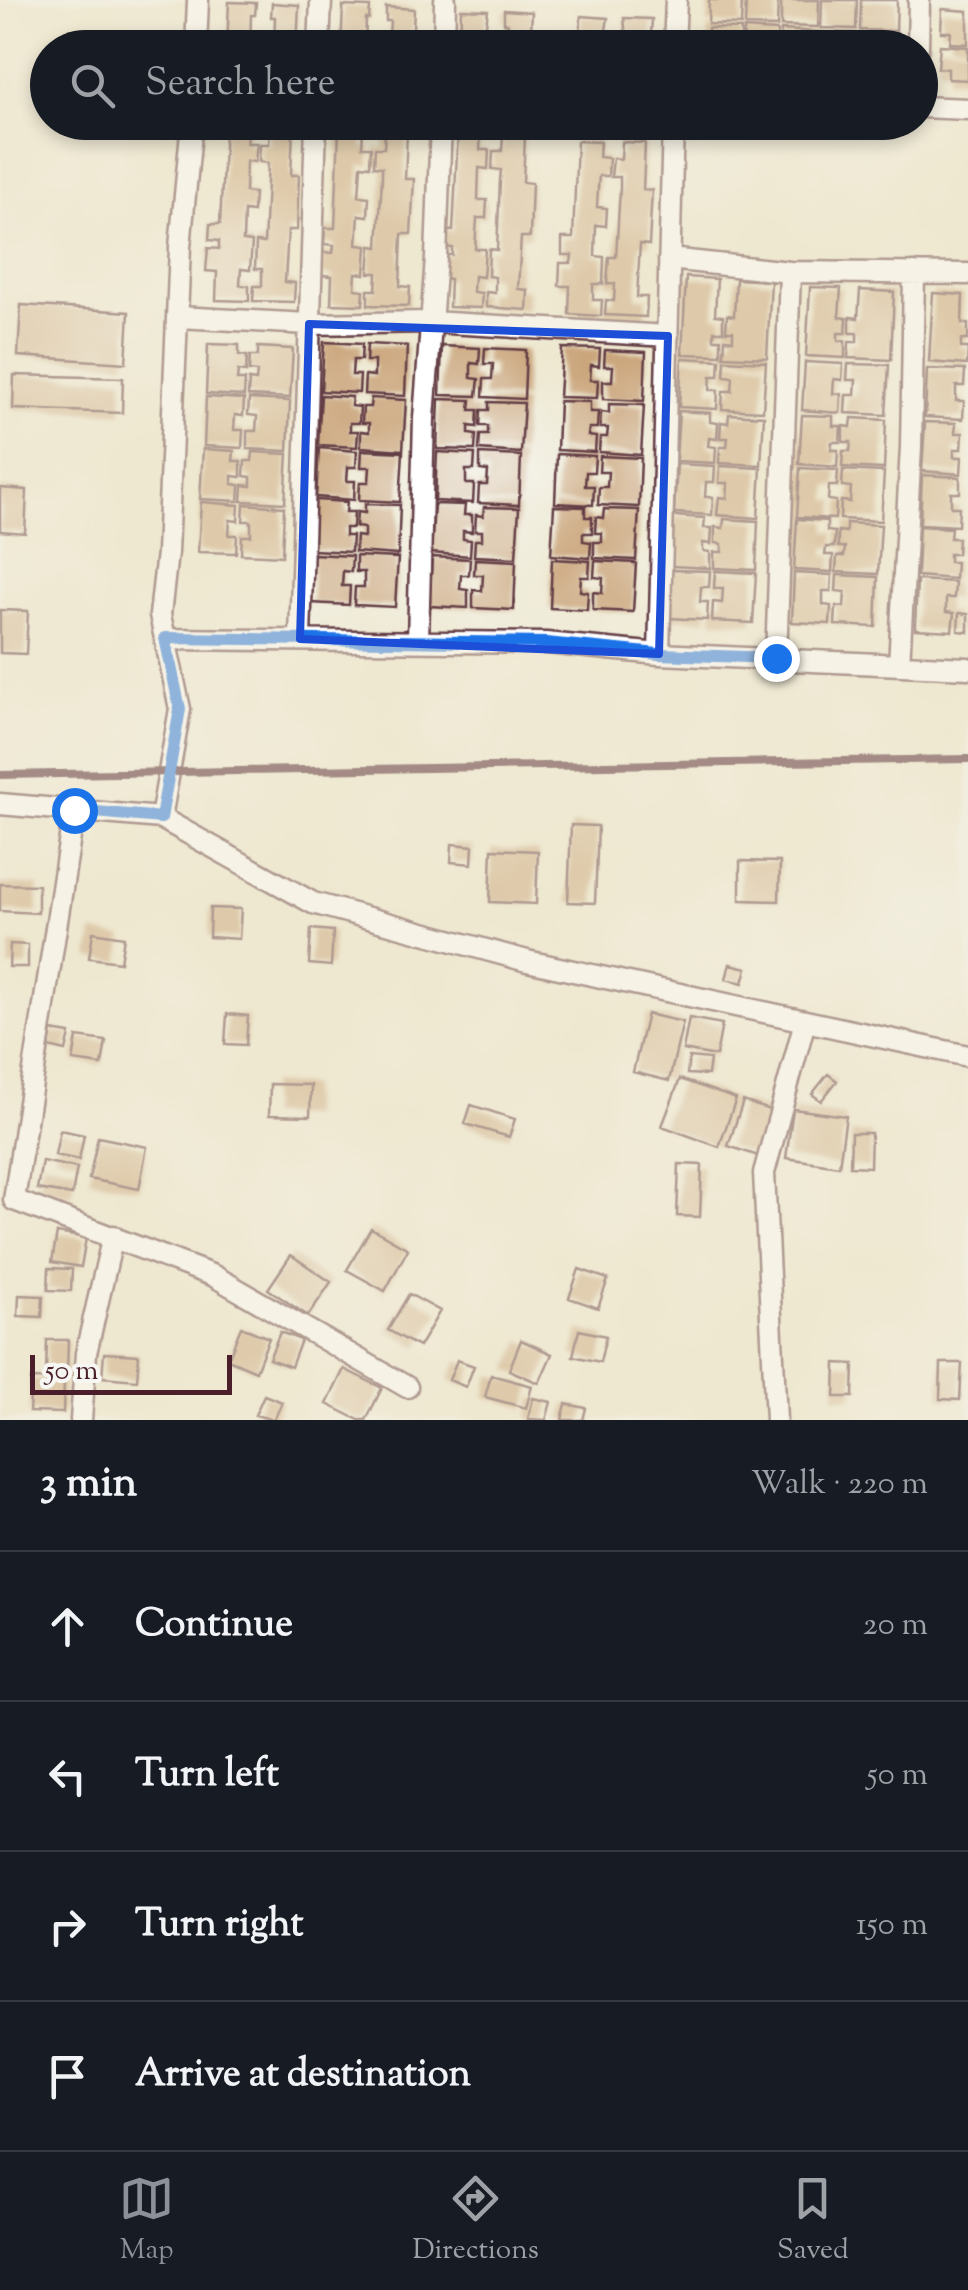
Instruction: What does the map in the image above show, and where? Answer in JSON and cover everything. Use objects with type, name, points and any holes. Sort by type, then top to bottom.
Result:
[{"type":"street","points":[[197,30],[198,0]]},
{"type":"street","points":[[320,30],[321,0]]},
{"type":"street","points":[[444,30],[445,0]]},
{"type":"street","points":[[675,30],[676,0]]},
{"type":"street","points":[[918,30],[919,0]]},
{"type":"street","points":[[938,108],[968,109]]},
{"type":"street","points":[[161,818],[180,709],[160,616],[167,553],[180,247],[190,140]]},
{"type":"street","points":[[300,639],[315,140]]},
{"type":"street","points":[[418,641],[424,418],[440,140]]},
{"type":"street","points":[[658,654],[673,140]]},
{"type":"street","points":[[670,259],[790,272],[968,274]]},
{"type":"street","points":[[776,658],[790,272]]},
{"type":"street","points":[[898,664],[911,447],[914,273]]},
{"type":"street","points":[[178,317],[310,324],[431,322],[668,336]]},
{"type":"street","points":[[165,638],[546,643],[658,654],[968,668]]},
{"type":"street","points":[[0,804],[161,818],[313,902],[527,961],[968,1056]]},
{"type":"street","points":[[74,810],[14,1200],[214,1276],[406,1387]]},
{"type":"street","points":[[776,1420],[764,1173],[806,1021]]},
{"type":"street","points":[[81,1420],[86,1353],[113,1236]]},
{"type":"highlighted area","points":[[309,324],[668,336],[659,654],[300,639]]},
{"type":"building","points":[[709,0],[742,0],[741,25],[708,24]]},
{"type":"building","points":[[746,0],[778,0],[777,27],[745,26]]},
{"type":"building","points":[[781,0],[819,0],[818,27],[781,26]]},
{"type":"building","points":[[822,0],[857,0],[856,29],[821,28]]},
{"type":"building","points":[[861,0],[897,0],[896,30],[860,30]]},
{"type":"building","points":[[229,2],[256,3],[251,30],[228,30]]},
{"type":"building","points":[[272,3],[299,5],[298,30],[275,30],[275,17],[271,17]]},
{"type":"building","points":[[343,6],[370,7],[366,30],[342,30]]},
{"type":"building","points":[[386,7],[414,9],[413,30],[389,30],[390,21],[386,21]]},
{"type":"building","points":[[461,9],[488,10],[485,30],[460,30]]},
{"type":"building","points":[[942,9],[968,11],[968,44],[950,43],[951,32],[941,32]]},
{"type":"building","points":[[504,10],[532,12],[531,30],[508,30],[508,24],[504,23]]},
{"type":"building","points":[[581,16],[608,18],[606,30],[581,30]]},
{"type":"building","points":[[624,18],[652,19],[651,30],[625,30]]},
{"type":"building","points":[[940,45],[968,47],[968,80],[948,79],[948,69],[938,68]]},
{"type":"building","points":[[224,140],[257,143],[255,162],[246,161],[245,192],[254,193],[253,212],[244,211],[243,241],[252,242],[250,270],[241,269],[240,285],[249,286],[249,301],[216,300],[217,272],[206,271],[208,248],[219,249],[219,241],[209,240],[210,224],[220,224]]},
{"type":"building","points":[[269,140],[293,140],[291,175],[299,175],[297,230],[288,230],[285,282],[295,283],[294,302],[253,301],[254,286],[262,286],[262,269],[255,269],[256,242],[264,243],[268,163],[259,162],[260,144],[269,144]]},
{"type":"building","points":[[339,140],[362,140],[362,147],[371,147],[370,166],[361,165],[359,196],[369,197],[368,216],[359,215],[357,245],[367,246],[365,274],[356,273],[355,289],[364,290],[363,305],[331,304],[332,276],[321,275],[322,252],[333,253],[334,245],[324,244],[325,228],[335,228]]},
{"type":"building","points":[[384,140],[407,140],[405,179],[414,179],[411,234],[402,234],[400,286],[410,287],[409,306],[368,305],[368,290],[376,290],[377,273],[369,273],[371,246],[378,247],[382,177],[382,167],[374,166],[375,148],[384,148]]},
{"type":"building","points":[[458,140],[481,140],[480,150],[489,150],[488,169],[479,168],[478,200],[487,200],[486,218],[477,218],[475,249],[485,249],[483,277],[474,276],[473,292],[482,293],[481,308],[449,307],[450,279],[439,278],[440,255],[452,255],[452,248],[442,247],[443,230],[453,231]]},
{"type":"building","points":[[503,140],[525,140],[523,182],[532,183],[530,237],[521,237],[518,289],[528,290],[527,310],[486,307],[486,292],[495,293],[495,277],[488,276],[489,249],[497,250],[501,170],[492,169],[493,151],[502,151]]},
{"type":"building","points":[[577,141],[600,142],[599,157],[609,158],[608,176],[599,176],[597,207],[607,208],[606,226],[596,225],[595,256],[604,257],[603,284],[593,284],[593,300],[602,300],[601,316],[569,314],[570,286],[559,286],[560,263],[571,263],[572,255],[562,255],[562,238],[573,238]]},
{"type":"building","points":[[622,142],[645,143],[643,190],[652,190],[649,245],[640,244],[637,297],[647,297],[646,317],[605,315],[606,300],[614,301],[615,284],[607,284],[609,257],[616,257],[620,177],[611,177],[613,158],[621,159]]},
{"type":"building","points":[[686,277],[717,279],[715,315],[723,316],[723,331],[714,331],[714,339],[721,339],[721,355],[682,354]]},
{"type":"building","points":[[736,279],[771,281],[767,358],[724,356],[725,339],[733,340],[733,331],[726,331],[727,315],[734,316]]},
{"type":"building","points":[[810,287],[841,288],[839,317],[847,318],[846,333],[838,333],[838,341],[845,341],[845,358],[806,356]]},
{"type":"building","points":[[860,290],[894,292],[891,360],[848,358],[849,342],[857,342],[857,333],[850,333],[850,317],[858,318]]},
{"type":"building","points":[[933,293],[963,295],[962,324],[968,324],[968,340],[961,340],[961,348],[968,348],[967,365],[929,362]]},
{"type":"building","points":[[21,305],[129,312],[126,363],[18,356]]},
{"type":"building","points":[[324,342],[362,344],[361,360],[353,360],[352,375],[360,375],[359,393],[321,391]]},
{"type":"building","points":[[208,344],[239,345],[239,355],[247,356],[246,372],[238,371],[237,380],[245,380],[244,396],[206,394]]},
{"type":"building","points":[[367,344],[407,346],[405,396],[364,394],[365,375],[374,376],[374,361],[366,361]]},
{"type":"building","points":[[442,346],[480,348],[479,364],[471,363],[471,378],[479,379],[477,396],[440,395]]},
{"type":"building","points":[[258,347],[293,349],[290,398],[248,396],[249,380],[256,381],[257,372],[249,371],[250,356],[258,356]]},
{"type":"building","points":[[485,348],[526,350],[524,399],[483,397],[484,379],[492,379],[493,364],[484,364]]},
{"type":"building","points":[[562,348],[600,349],[599,366],[591,365],[590,380],[598,380],[597,398],[559,397]]},
{"type":"building","points":[[605,350],[646,352],[644,401],[603,399],[603,381],[612,381],[613,366],[604,366]]},
{"type":"building","points":[[682,358],[720,360],[719,376],[711,376],[710,390],[718,390],[717,409],[679,407]]},
{"type":"building","points":[[725,360],[766,362],[763,411],[722,409],[723,391],[732,391],[733,377],[724,376]]},
{"type":"building","points":[[805,362],[843,364],[842,380],[834,379],[833,394],[841,394],[840,413],[802,410]]},
{"type":"building","points":[[848,364],[889,365],[886,415],[845,413],[846,395],[855,395],[856,380],[847,380]]},
{"type":"building","points":[[927,369],[965,370],[964,386],[956,386],[956,401],[964,401],[963,419],[925,417]]},
{"type":"building","points":[[14,375],[123,378],[122,413],[13,409]]},
{"type":"building","points":[[321,395],[352,397],[351,406],[360,407],[359,423],[350,423],[350,431],[358,431],[357,447],[318,445]]},
{"type":"building","points":[[206,397],[244,399],[243,416],[235,415],[234,430],[243,430],[242,448],[204,446]]},
{"type":"building","points":[[371,398],[406,400],[403,450],[361,447],[361,431],[369,432],[369,423],[362,423],[363,407],[370,407]]},
{"type":"building","points":[[249,399],[290,401],[288,451],[247,449],[247,431],[256,431],[257,416],[248,415]]},
{"type":"building","points":[[439,399],[471,400],[470,410],[478,410],[477,427],[469,426],[469,434],[476,435],[475,450],[437,449]]},
{"type":"building","points":[[559,401],[590,402],[590,412],[598,412],[597,428],[589,428],[588,436],[596,437],[595,452],[557,450]]},
{"type":"building","points":[[489,402],[524,403],[521,453],[479,450],[480,435],[488,435],[488,426],[480,426],[481,410],[489,410]]},
{"type":"building","points":[[609,404],[644,405],[641,455],[599,452],[600,437],[607,437],[608,428],[600,428],[601,412],[609,413]]},
{"type":"building","points":[[679,411],[710,413],[710,422],[718,423],[717,439],[709,438],[708,446],[716,447],[715,463],[676,461]]},
{"type":"building","points":[[729,414],[764,416],[761,465],[719,463],[720,447],[727,447],[728,438],[720,438],[721,422],[728,423]]},
{"type":"building","points":[[802,415],[833,416],[833,426],[841,426],[840,442],[832,442],[831,450],[838,450],[837,467],[799,464]]},
{"type":"building","points":[[852,418],[886,420],[884,469],[842,467],[843,451],[850,451],[851,442],[843,442],[843,426],[851,427]]},
{"type":"building","points":[[925,422],[956,423],[955,433],[963,433],[962,449],[954,449],[954,457],[962,457],[961,474],[922,471]]},
{"type":"building","points":[[319,448],[357,451],[356,467],[348,467],[347,481],[355,481],[354,500],[316,497]]},
{"type":"building","points":[[203,449],[234,451],[233,461],[241,461],[241,477],[232,476],[232,484],[240,485],[239,501],[200,499]]},
{"type":"building","points":[[362,450],[403,452],[400,502],[359,500],[360,482],[369,482],[370,467],[361,467]]},
{"type":"building","points":[[253,452],[288,454],[285,503],[242,501],[243,485],[251,486],[251,477],[244,476],[245,461],[252,461]]},
{"type":"building","points":[[437,452],[475,454],[474,470],[466,470],[466,484],[474,484],[473,503],[435,501]]},
{"type":"building","points":[[480,454],[521,456],[519,505],[478,503],[479,485],[487,485],[488,471],[480,470]]},
{"type":"building","points":[[557,454],[595,456],[594,472],[586,472],[585,486],[594,486],[593,505],[555,503]]},
{"type":"building","points":[[600,456],[641,458],[639,507],[598,505],[599,487],[607,487],[608,472],[599,472]]},
{"type":"building","points":[[677,464],[715,466],[714,482],[706,482],[705,497],[713,497],[712,515],[674,513]]},
{"type":"building","points":[[720,466],[761,468],[758,518],[717,515],[719,497],[727,498],[728,483],[719,483]]},
{"type":"building","points":[[800,468],[838,470],[837,486],[829,486],[828,500],[836,501],[835,519],[797,517]]},
{"type":"building","points":[[843,470],[884,472],[881,521],[840,519],[841,501],[850,502],[851,487],[842,486]]},
{"type":"building","points":[[922,475],[960,477],[960,493],[951,493],[951,507],[959,507],[958,526],[920,524]]},
{"type":"building","points":[[0,488],[27,490],[25,533],[0,531]]},
{"type":"building","points":[[315,500],[347,502],[346,512],[354,512],[353,528],[345,528],[345,536],[352,536],[351,552],[313,550]]},
{"type":"building","points":[[201,502],[239,505],[238,521],[230,520],[229,535],[237,535],[236,553],[198,552]]},
{"type":"building","points":[[244,504],[284,507],[282,556],[241,554],[242,536],[251,536],[251,521],[243,521]]},
{"type":"building","points":[[365,504],[400,505],[398,555],[355,552],[356,536],[364,537],[364,528],[356,527],[357,512],[365,513]]},
{"type":"building","points":[[434,504],[465,505],[464,515],[472,515],[472,532],[463,531],[463,539],[471,540],[470,556],[431,553]]},
{"type":"building","points":[[554,506],[585,507],[585,517],[592,517],[592,533],[583,533],[583,541],[591,542],[590,558],[551,555]]},
{"type":"building","points":[[484,507],[519,508],[516,558],[474,556],[475,540],[482,540],[482,531],[475,531],[476,515],[483,516]]},
{"type":"building","points":[[604,509],[639,510],[636,560],[594,558],[594,542],[602,542],[602,533],[595,533],[596,517],[603,518]]},
{"type":"building","points":[[674,516],[705,518],[704,528],[712,528],[711,544],[703,543],[703,551],[710,552],[710,568],[671,566]]},
{"type":"building","points":[[724,519],[758,521],[756,570],[714,568],[714,552],[722,552],[722,544],[715,543],[715,527],[723,528]]},
{"type":"building","points":[[797,519],[827,521],[827,531],[835,532],[834,547],[826,547],[825,555],[833,555],[832,572],[794,570]]},
{"type":"building","points":[[846,523],[881,525],[878,574],[836,572],[837,556],[844,556],[845,547],[838,547],[838,531],[846,532]]},
{"type":"building","points":[[919,526],[951,528],[950,538],[958,538],[957,554],[949,554],[949,562],[956,562],[955,579],[917,576]]},
{"type":"building","points":[[313,554],[352,556],[351,572],[343,571],[342,586],[350,586],[349,605],[311,603]]},
{"type":"building","points":[[356,556],[398,558],[395,607],[354,605],[355,587],[364,587],[364,572],[356,572]]},
{"type":"building","points":[[432,557],[470,559],[469,575],[461,575],[460,589],[468,590],[468,608],[429,606]]},
{"type":"building","points":[[475,559],[516,561],[514,610],[473,608],[473,590],[482,591],[483,575],[474,575]]},
{"type":"building","points":[[552,559],[590,561],[589,577],[581,577],[580,591],[588,592],[587,610],[550,608]]},
{"type":"building","points":[[595,561],[636,563],[633,612],[593,610],[593,592],[602,593],[603,578],[594,577]]},
{"type":"building","points":[[672,570],[710,571],[709,587],[701,587],[700,602],[708,602],[707,620],[669,618]]},
{"type":"building","points":[[715,571],[756,573],[753,623],[712,621],[713,602],[722,603],[723,588],[714,588]]},
{"type":"building","points":[[794,573],[832,575],[831,591],[823,591],[823,605],[831,606],[830,624],[792,622]]},
{"type":"building","points":[[837,575],[878,577],[876,627],[835,625],[836,606],[844,607],[845,592],[836,591]]},
{"type":"building","points":[[917,580],[955,582],[954,598],[946,598],[946,612],[954,613],[952,631],[915,629]]},
{"type":"building","points":[[0,610],[28,611],[26,654],[0,653]]},
{"type":"building","points":[[959,613],[968,614],[968,632],[958,631]]},
{"type":"building","points":[[571,825],[598,826],[595,903],[568,902]]},
{"type":"building","points":[[452,844],[473,846],[472,864],[451,862]]},
{"type":"building","points":[[492,849],[538,851],[536,904],[490,902]]},
{"type":"building","points":[[740,861],[780,862],[779,901],[740,900]]},
{"type":"building","points":[[0,884],[38,885],[38,913],[0,911]]},
{"type":"building","points":[[210,908],[241,909],[239,939],[209,937]]},
{"type":"building","points":[[311,929],[333,931],[331,966],[309,964]]},
{"type":"building","points":[[93,932],[124,937],[120,962],[89,958]]},
{"type":"building","points":[[10,944],[28,945],[28,967],[9,967]]},
{"type":"building","points":[[730,964],[747,968],[743,983],[726,979]]},
{"type":"building","points":[[227,1014],[248,1016],[246,1045],[225,1044]]},
{"type":"building","points":[[647,1014],[683,1022],[669,1081],[633,1072]]},
{"type":"building","points":[[689,1018],[722,1024],[716,1056],[683,1050]]},
{"type":"building","points":[[52,1031],[70,1034],[66,1051],[49,1047]]},
{"type":"building","points":[[77,1037],[106,1041],[102,1065],[73,1061]]},
{"type":"building","points":[[689,1057],[710,1059],[708,1075],[687,1074]]},
{"type":"building","points":[[828,1074],[837,1081],[821,1101],[812,1094]]},
{"type":"building","points":[[680,1079],[736,1099],[719,1147],[662,1126]]},
{"type":"building","points":[[270,1084],[311,1085],[310,1116],[269,1115]]},
{"type":"building","points":[[743,1101],[773,1111],[758,1156],[728,1146]]},
{"type":"building","points":[[471,1105],[515,1119],[509,1137],[465,1124]]},
{"type":"building","points":[[793,1109],[846,1116],[839,1166],[786,1158]]},
{"type":"building","points":[[60,1130],[84,1135],[79,1160],[55,1155]]},
{"type":"building","points":[[851,1133],[871,1133],[870,1167],[850,1166]]},
{"type":"building","points":[[98,1137],[147,1147],[139,1189],[89,1179]]},
{"type":"building","points":[[42,1161],[77,1168],[72,1195],[37,1189]]},
{"type":"building","points":[[679,1164],[702,1165],[700,1217],[677,1216]]},
{"type":"building","points":[[371,1228],[408,1249],[385,1291],[347,1270]]},
{"type":"building","points":[[57,1233],[86,1238],[81,1267],[52,1262]]},
{"type":"building","points":[[291,1255],[331,1282],[308,1316],[268,1289]]},
{"type":"building","points":[[49,1268],[72,1269],[71,1291],[48,1290]]},
{"type":"building","points":[[579,1269],[608,1279],[598,1308],[569,1298]]},
{"type":"building","points":[[409,1294],[440,1311],[419,1347],[388,1330]]},
{"type":"building","points":[[19,1295],[43,1296],[42,1317],[18,1316]]},
{"type":"building","points":[[241,1327],[269,1338],[256,1371],[228,1359]]},
{"type":"building","points":[[579,1330],[606,1336],[600,1362],[573,1356]]},
{"type":"building","points":[[280,1332],[301,1340],[291,1367],[269,1359]]},
{"type":"building","points":[[47,1340],[68,1340],[67,1373],[46,1373]]},
{"type":"building","points":[[521,1340],[552,1354],[539,1383],[509,1370]]},
{"type":"building","points":[[104,1353],[139,1355],[137,1380],[102,1377]]},
{"type":"building","points":[[457,1360],[474,1366],[466,1387],[449,1380]]},
{"type":"building","points":[[836,1363],[854,1364],[853,1397],[835,1397]]},
{"type":"building","points":[[941,1363],[962,1363],[960,1400],[940,1399]]},
{"type":"building","points":[[344,1369],[382,1388],[366,1420],[327,1404]]},
{"type":"building","points":[[491,1375],[532,1386],[526,1408],[485,1397]]},
{"type":"building","points":[[31,1379],[64,1380],[63,1413],[29,1412]]},
{"type":"building","points":[[264,1395],[282,1402],[274,1420],[255,1415]]},
{"type":"building","points":[[533,1398],[551,1402],[546,1420],[528,1419]]},
{"type":"building","points":[[566,1404],[586,1408],[583,1420],[562,1420]]},
{"type":"railway","points":[[0,775],[968,759]]},
{"type":"route","points":[[74,810],[161,818],[180,709],[165,638],[546,643],[658,654],[776,658]]}]
